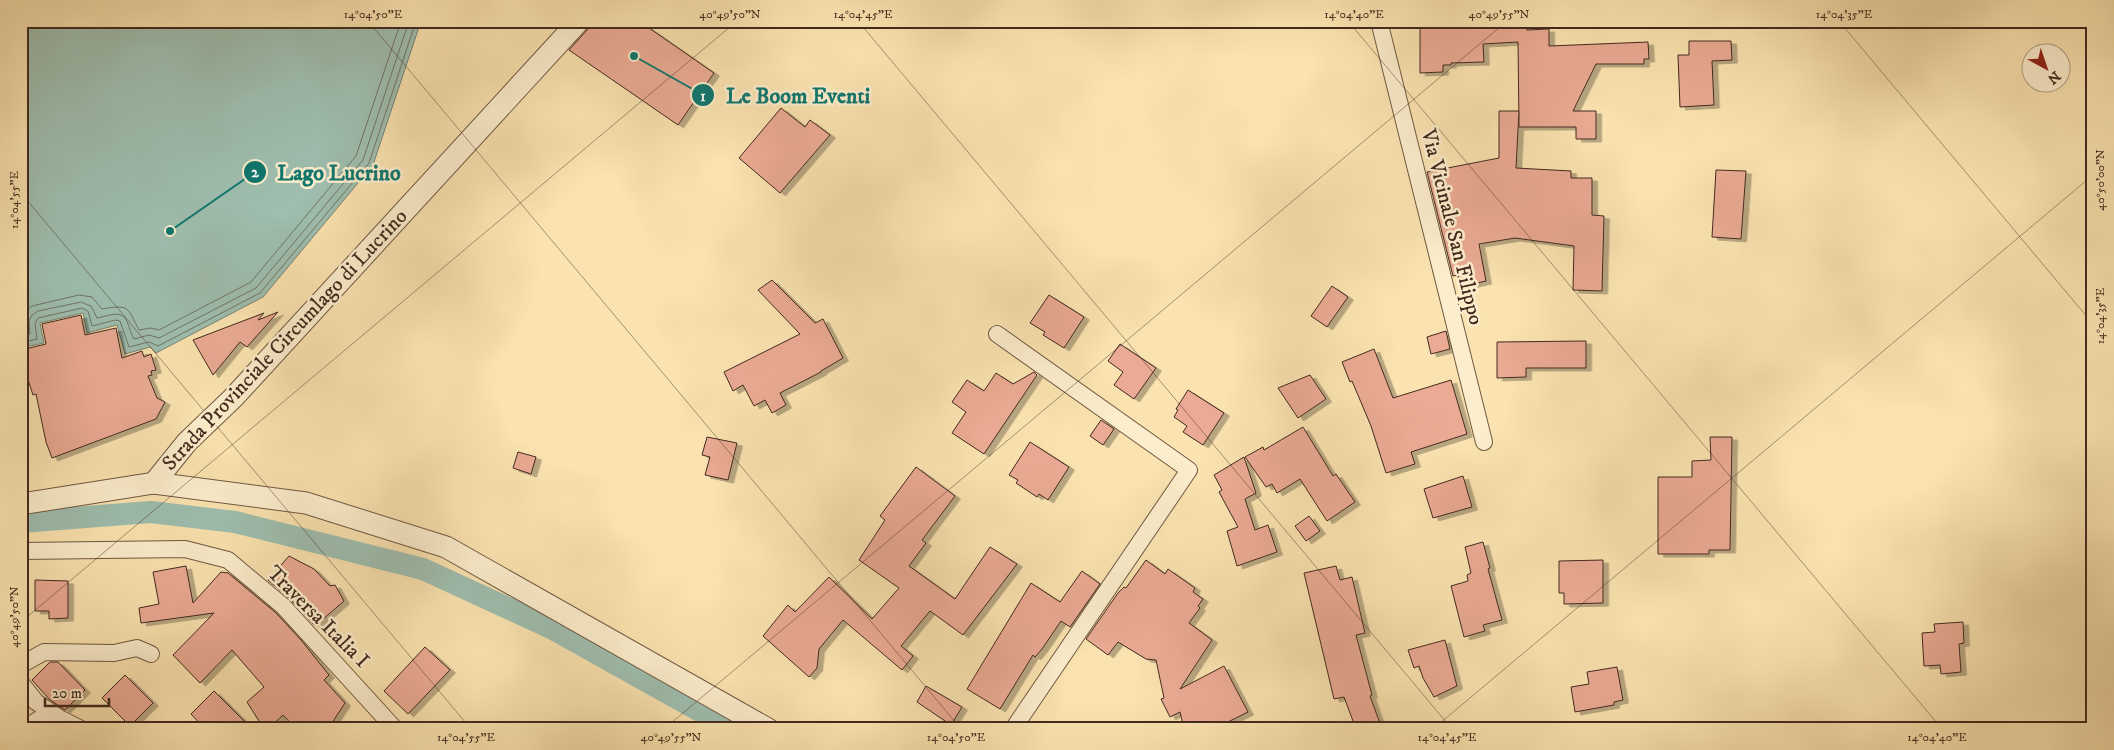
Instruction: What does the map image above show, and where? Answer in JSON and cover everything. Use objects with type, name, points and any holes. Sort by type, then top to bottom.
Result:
[{"type":"street","name":"Strada Provinciale Circumlago di Lucrino","points":[[154,483],[187,442],[233,398],[579,21]]},
{"type":"street","name":"Via Vicinale San Filippo","points":[[1379,21],[1484,442]]},
{"type":"street","points":[[997,334],[1189,470],[1013,729]]},
{"type":"street","points":[[21,504],[154,483],[306,503],[446,547],[768,729]]},
{"type":"street","name":"Traversa Italia I","points":[[21,551],[185,550],[228,560],[283,606],[395,728]]},
{"type":"street","points":[[21,665],[44,652],[114,653],[137,648],[151,654]]},
{"type":"street","points":[[21,683],[36,702],[81,729]]},
{"type":"street","points":[[24,729],[50,712]]},
{"type":"water","points":[[21,21],[421,21],[373,165],[263,297],[156,353],[150,347],[125,354],[117,325],[87,333],[83,313],[40,323],[44,343],[21,348]]},
{"type":"building","points":[[591,21],[639,21],[714,73],[678,125],[569,50],[588,29]]},
{"type":"building","points":[[1420,21],[1527,21],[1527,30],[1549,29],[1549,46],[1648,42],[1649,59],[1644,59],[1644,64],[1596,64],[1573,111],[1596,111],[1596,139],[1576,139],[1576,127],[1519,127],[1518,42],[1483,44],[1484,62],[1451,63],[1451,65],[1443,65],[1443,72],[1420,73]]},
{"type":"building","points":[[1689,41],[1731,41],[1732,60],[1712,61],[1714,105],[1680,107],[1678,55],[1689,55]]},
{"type":"building","points":[[781,108],[805,127],[810,120],[830,135],[780,193],[739,158]]},
{"type":"building","points":[[1499,111],[1519,111],[1516,168],[1571,171],[1571,178],[1592,178],[1592,215],[1604,216],[1602,291],[1573,290],[1574,246],[1515,238],[1479,244],[1486,281],[1460,287],[1458,275],[1453,276],[1427,172],[1499,158]]},
{"type":"building","points":[[1716,170],[1746,171],[1741,239],[1712,237]]},
{"type":"building","points":[[772,280],[815,323],[823,319],[843,358],[821,372],[780,393],[786,405],[772,413],[765,400],[754,406],[743,385],[733,391],[724,372],[800,334],[758,290]]},
{"type":"building","points":[[1332,286],[1348,297],[1327,327],[1311,316]]},
{"type":"building","points":[[1049,295],[1084,317],[1064,348],[1043,335],[1045,332],[1030,323]]},
{"type":"building","points":[[278,312],[247,347],[240,342],[213,375],[193,340],[264,313],[258,320]]},
{"type":"building","points":[[81,315],[85,335],[116,328],[122,358],[142,351],[144,357],[151,354],[156,370],[151,371],[152,375],[148,376],[157,398],[165,402],[156,419],[52,458],[46,442],[36,394],[33,395],[21,358],[21,350],[46,344],[42,324]]},
{"type":"building","points":[[1446,331],[1450,349],[1431,354],[1427,337]]},
{"type":"building","points":[[1586,341],[1586,368],[1526,368],[1526,377],[1497,378],[1497,342]]},
{"type":"building","points":[[1120,344],[1156,368],[1134,399],[1114,385],[1123,372],[1108,361]]},
{"type":"building","points":[[1374,349],[1393,398],[1451,380],[1467,434],[1411,452],[1415,464],[1386,473],[1371,426],[1342,362]]},
{"type":"building","points":[[1034,372],[1037,375],[984,454],[952,433],[966,412],[952,402],[967,380],[984,391],[996,373],[1013,384]]},
{"type":"building","points":[[1310,375],[1326,399],[1298,418],[1278,388]]},
{"type":"building","points":[[1188,390],[1224,413],[1203,445],[1183,432],[1187,426],[1174,417],[1178,410],[1176,409]]},
{"type":"building","points":[[1101,420],[1114,429],[1103,445],[1090,436]]},
{"type":"building","points":[[1303,427],[1333,476],[1336,474],[1355,502],[1327,521],[1300,479],[1277,493],[1272,484],[1266,487],[1245,457],[1263,447],[1264,450]]},
{"type":"building","points":[[707,437],[737,443],[728,480],[705,475],[710,457],[702,455]]},
{"type":"building","points":[[1710,437],[1732,437],[1730,550],[1709,550],[1709,554],[1658,554],[1658,477],[1692,477],[1692,461],[1711,460]]},
{"type":"building","points":[[1030,442],[1069,467],[1048,500],[1039,494],[1037,497],[1016,483],[1018,480],[1009,475]]},
{"type":"building","points":[[518,452],[536,457],[531,474],[513,468]]},
{"type":"building","points":[[1244,457],[1256,493],[1245,499],[1255,530],[1268,525],[1277,552],[1237,566],[1227,531],[1238,527],[1219,492],[1222,490],[1214,475]]},
{"type":"building","points":[[916,467],[955,496],[922,540],[926,543],[909,566],[955,599],[990,547],[1017,564],[963,635],[930,611],[901,646],[913,656],[902,670],[843,620],[819,649],[817,668],[809,677],[763,636],[788,605],[795,612],[829,577],[872,619],[899,588],[859,560],[885,520],[880,516]]},
{"type":"building","points":[[1463,476],[1472,507],[1433,518],[1424,489]]},
{"type":"building","points":[[1309,516],[1320,531],[1306,541],[1295,526]]},
{"type":"building","points":[[1483,542],[1490,568],[1488,569],[1502,620],[1483,625],[1485,631],[1464,637],[1451,586],[1468,581],[1467,575],[1471,573],[1465,547]]},
{"type":"building","points":[[289,556],[314,569],[330,586],[335,585],[344,601],[315,626],[290,599],[268,580]]},
{"type":"building","points":[[1146,560],[1165,574],[1168,569],[1195,588],[1193,592],[1203,599],[1198,606],[1200,608],[1189,623],[1212,640],[1180,689],[1224,666],[1248,712],[1222,725],[1222,729],[1184,729],[1180,712],[1170,717],[1161,699],[1164,698],[1156,660],[1146,659],[1118,642],[1108,655],[1086,639],[1118,593],[1124,587],[1126,588]]},
{"type":"building","points":[[1603,560],[1603,603],[1564,604],[1564,593],[1559,593],[1559,561]]},
{"type":"building","points":[[186,566],[193,603],[221,572],[228,573],[276,613],[301,640],[329,675],[324,680],[345,703],[328,729],[296,729],[283,715],[268,729],[264,729],[247,702],[264,687],[232,650],[200,683],[173,655],[214,613],[141,623],[139,608],[159,604],[153,572]]},
{"type":"building","points":[[1336,566],[1340,580],[1352,577],[1365,633],[1356,635],[1372,695],[1370,696],[1382,729],[1356,729],[1344,697],[1334,699],[1304,573]]},
{"type":"building","points":[[1082,571],[1100,584],[1070,627],[1061,621],[1042,649],[1035,657],[1033,655],[1000,709],[967,689],[1031,583],[1060,602]]},
{"type":"building","points":[[35,580],[68,581],[68,618],[49,619],[49,611],[35,611]]},
{"type":"building","points":[[1963,622],[1964,643],[1959,644],[1961,672],[1941,674],[1940,665],[1924,666],[1922,633],[1935,632],[1934,624]]},
{"type":"building","points":[[1445,640],[1457,686],[1434,697],[1423,678],[1419,666],[1414,668],[1408,650]]},
{"type":"building","points":[[425,647],[450,670],[408,714],[384,691]]},
{"type":"building","points":[[50,662],[58,662],[85,690],[65,710],[49,699],[32,680]]},
{"type":"building","points":[[1617,667],[1623,700],[1614,702],[1614,705],[1575,712],[1571,687],[1589,684],[1587,672]]},
{"type":"building","points":[[125,675],[153,703],[130,726],[102,698]]},
{"type":"building","points":[[926,686],[962,707],[951,725],[917,702]]},
{"type":"building","points":[[214,691],[252,729],[205,729],[191,714]]},
{"type":"waterway","points":[[21,522],[151,512],[235,522],[423,569],[551,628],[732,729]]},
{"type":"place","name":"Le Boom Eventi","points":[[634,56]]},
{"type":"place","name":"Lago Lucrino","points":[[170,231]]}]
